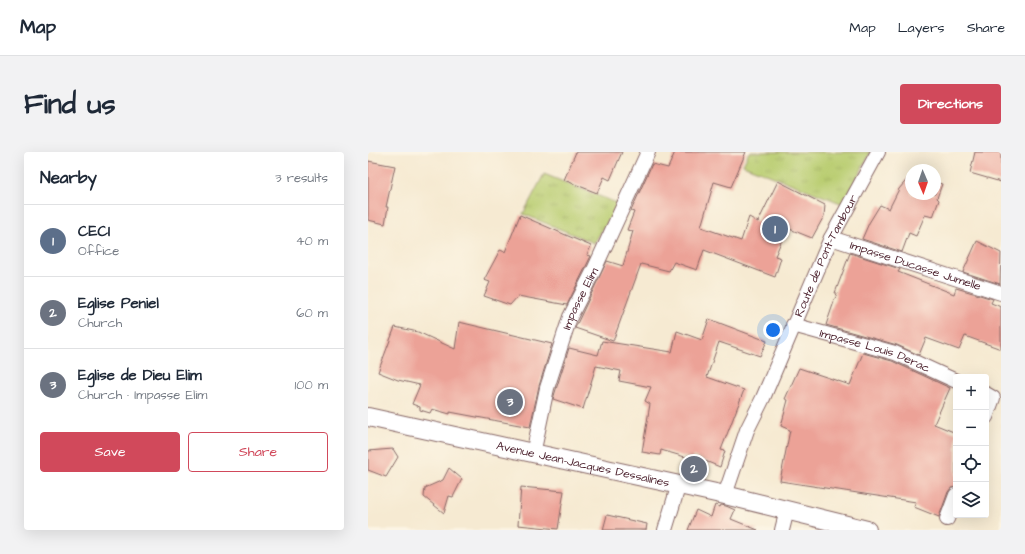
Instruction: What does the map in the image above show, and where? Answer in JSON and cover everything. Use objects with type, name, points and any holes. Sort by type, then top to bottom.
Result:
[{"type":"street","name":"Impasse Elim","points":[[533,454],[547,388],[570,317],[594,270],[648,152]]},
{"type":"street","name":"Route de Pont-Tambour","points":[[725,495],[747,430],[763,398],[831,238],[878,152]]},
{"type":"street","name":"Impasse Ducasse Jumelle","points":[[831,238],[1001,293]]},
{"type":"street","name":"Impasse Louis Derac","points":[[793,325],[895,353],[953,380]]},
{"type":"street","points":[[989,396],[993,398],[989,409]]},
{"type":"street","name":"Avenue Jean-Jacques Dessalines","points":[[368,417],[533,454],[679,484],[867,530]]},
{"type":"street","points":[[665,530],[679,484]]},
{"type":"street","points":[[947,519],[953,502]]},
{"type":"street","points":[[782,530],[787,510]]},
{"type":"green space","points":[[749,152],[871,152],[843,204],[743,165]]},
{"type":"green space","points":[[544,174],[619,204],[594,243],[523,214]]},
{"type":"building","points":[[576,152],[622,152],[610,180],[604,177],[597,193],[564,180]]},
{"type":"building","points":[[675,152],[746,152],[731,187],[714,182],[701,227],[741,241],[749,217],[758,222],[778,181],[825,205],[824,216],[812,238],[787,228],[775,256],[781,258],[775,277],[704,250],[697,270],[674,262],[669,271],[641,264],[613,341],[575,328],[607,261],[623,266],[633,231],[627,230],[634,212],[631,211],[652,164],[668,168]]},
{"type":"building","points":[[975,152],[1001,152],[1001,182],[970,173]]},
{"type":"building","points":[[368,161],[395,166],[386,207],[388,207],[385,224],[368,220]]},
{"type":"building","points":[[905,182],[905,200],[939,200],[933,217],[925,215],[916,236],[909,233],[902,252],[862,239],[869,223],[880,205],[889,209],[899,189]]},
{"type":"building","points":[[520,215],[591,246],[587,255],[591,256],[567,305],[518,296],[510,305],[484,296],[490,282],[484,280],[500,250],[505,252]]},
{"type":"building","points":[[977,241],[1001,253],[1000,284],[963,272]]},
{"type":"building","points":[[850,253],[900,269],[898,272],[954,294],[956,288],[993,299],[991,303],[1001,307],[1001,349],[965,336],[959,350],[926,338],[919,355],[897,345],[826,325],[837,293],[835,293]]},
{"type":"building","points":[[709,319],[767,341],[760,356],[719,342],[707,377],[744,390],[721,450],[725,451],[720,467],[693,456],[692,459],[661,450],[660,455],[642,452],[650,404],[645,401],[651,387],[619,381],[621,371],[596,366],[583,409],[553,399],[569,348],[598,355],[602,341],[672,352],[677,331],[702,340]]},
{"type":"building","points":[[459,322],[552,344],[539,386],[530,427],[450,412],[450,414],[432,409],[430,413],[420,410],[420,407],[412,404],[420,385],[398,380],[378,372],[395,327],[418,332],[455,349]]},
{"type":"building","points":[[863,353],[892,361],[950,388],[934,424],[953,432],[953,488],[948,492],[939,517],[914,507],[916,502],[780,481],[790,430],[781,426],[788,400],[785,399],[799,368],[850,385]]},
{"type":"building","points":[[393,449],[398,457],[386,477],[368,470],[368,451]]},
{"type":"building","points":[[449,468],[462,479],[453,497],[449,496],[444,513],[424,497],[425,488],[443,480]]},
{"type":"building","points":[[521,487],[564,491],[558,529],[518,525]]},
{"type":"building","points":[[715,505],[720,507],[721,505],[726,506],[735,510],[731,519],[758,530],[688,530],[696,510],[711,517]]},
{"type":"building","points":[[607,515],[647,524],[646,530],[603,530]]},
{"type":"place","name":"CECI","points":[[775,229]]},
{"type":"place","name":"Eglise de Dieu Elim","points":[[510,402]]},
{"type":"place","name":"Eglise Peniel","points":[[694,469]]}]
